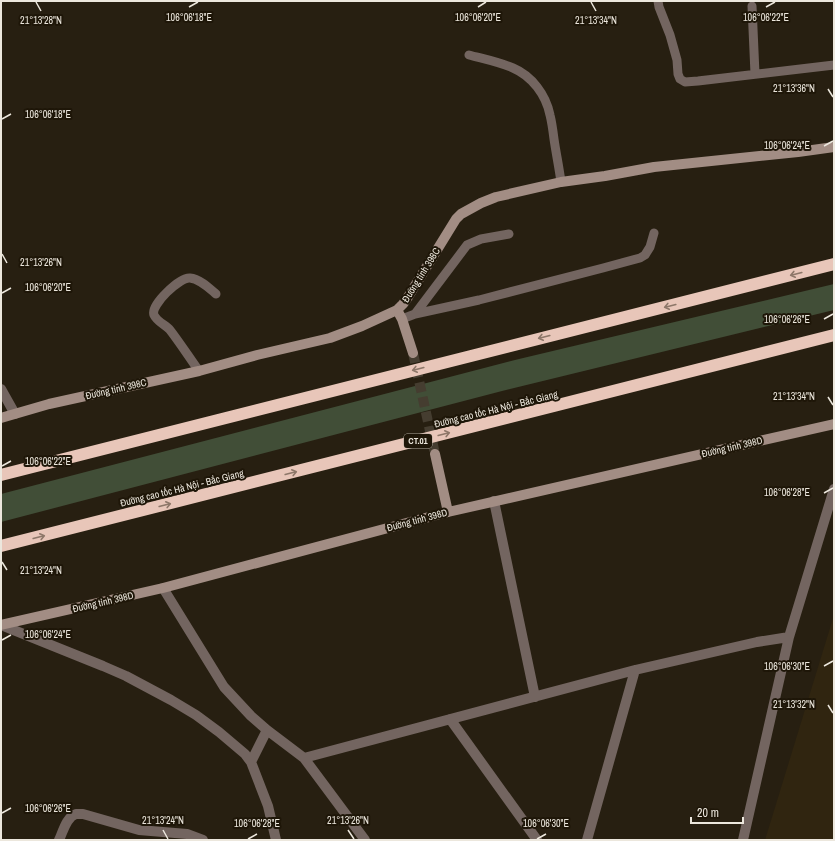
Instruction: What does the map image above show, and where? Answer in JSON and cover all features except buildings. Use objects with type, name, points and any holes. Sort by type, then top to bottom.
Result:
[{"type":"highway","points":[[1,475],[834,264]]},
{"type":"highway","name":"Đường cao tốc Hà Nội - Bắc Giang","points":[[1,546],[834,335]]},
{"type":"main road","name":"Đường tỉnh 398C","points":[[1,418],[49,404],[199,371],[342,334],[400,314],[403,304],[456,219],[461,214],[496,196],[561,182],[654,167],[834,147]]},
{"type":"main road","points":[[400,314],[413,353]]},
{"type":"main road","name":"Đường tỉnh 398D","points":[[1,625],[163,588],[448,512],[834,424]]},
{"type":"main road","points":[[435,454],[448,512]]},
{"type":"street","points":[[1,389],[15,414]]},
{"type":"street","points":[[743,840],[789,637],[834,490]]},
{"type":"street","points":[[494,501],[535,697]]},
{"type":"street","points":[[163,588],[224,687],[251,716],[304,758],[365,840]]},
{"type":"street","points":[[1,625],[126,676],[196,715],[219,732],[245,754],[251,762],[268,806],[276,840]]},
{"type":"street","points":[[304,758],[635,670],[757,642],[789,637]]},
{"type":"street","points":[[587,840],[635,670]]},
{"type":"street","points":[[450,719],[537,840]]},
{"type":"street","points":[[251,762],[267,730]]},
{"type":"street","points":[[59,840],[67,822],[71,817],[76,814],[83,814],[139,830],[187,834],[203,840]]},
{"type":"lane","points":[[658,1],[677,60],[678,74],[680,79],[685,82],[834,65]]},
{"type":"lane","points":[[752,6],[755,74]]},
{"type":"lane","points":[[469,56],[494,61],[514,68],[527,77],[539,89],[550,113],[561,182]]},
{"type":"lane","points":[[400,314],[415,314],[479,300],[640,258],[648,250],[654,233]]},
{"type":"lane","points":[[415,314],[467,245],[481,239],[509,234]]},
{"type":"lane","points":[[199,371],[169,329],[154,315],[154,309],[159,300],[183,279],[190,278],[200,281],[216,294]]},
{"type":"shaded area","points":[[834,615],[834,840],[765,840]]},
{"type":"green space","points":[[834,284],[834,310],[502,391],[1,522],[1,494],[519,359]]},
{"type":"tunnel","points":[[413,353],[435,454]]}]
